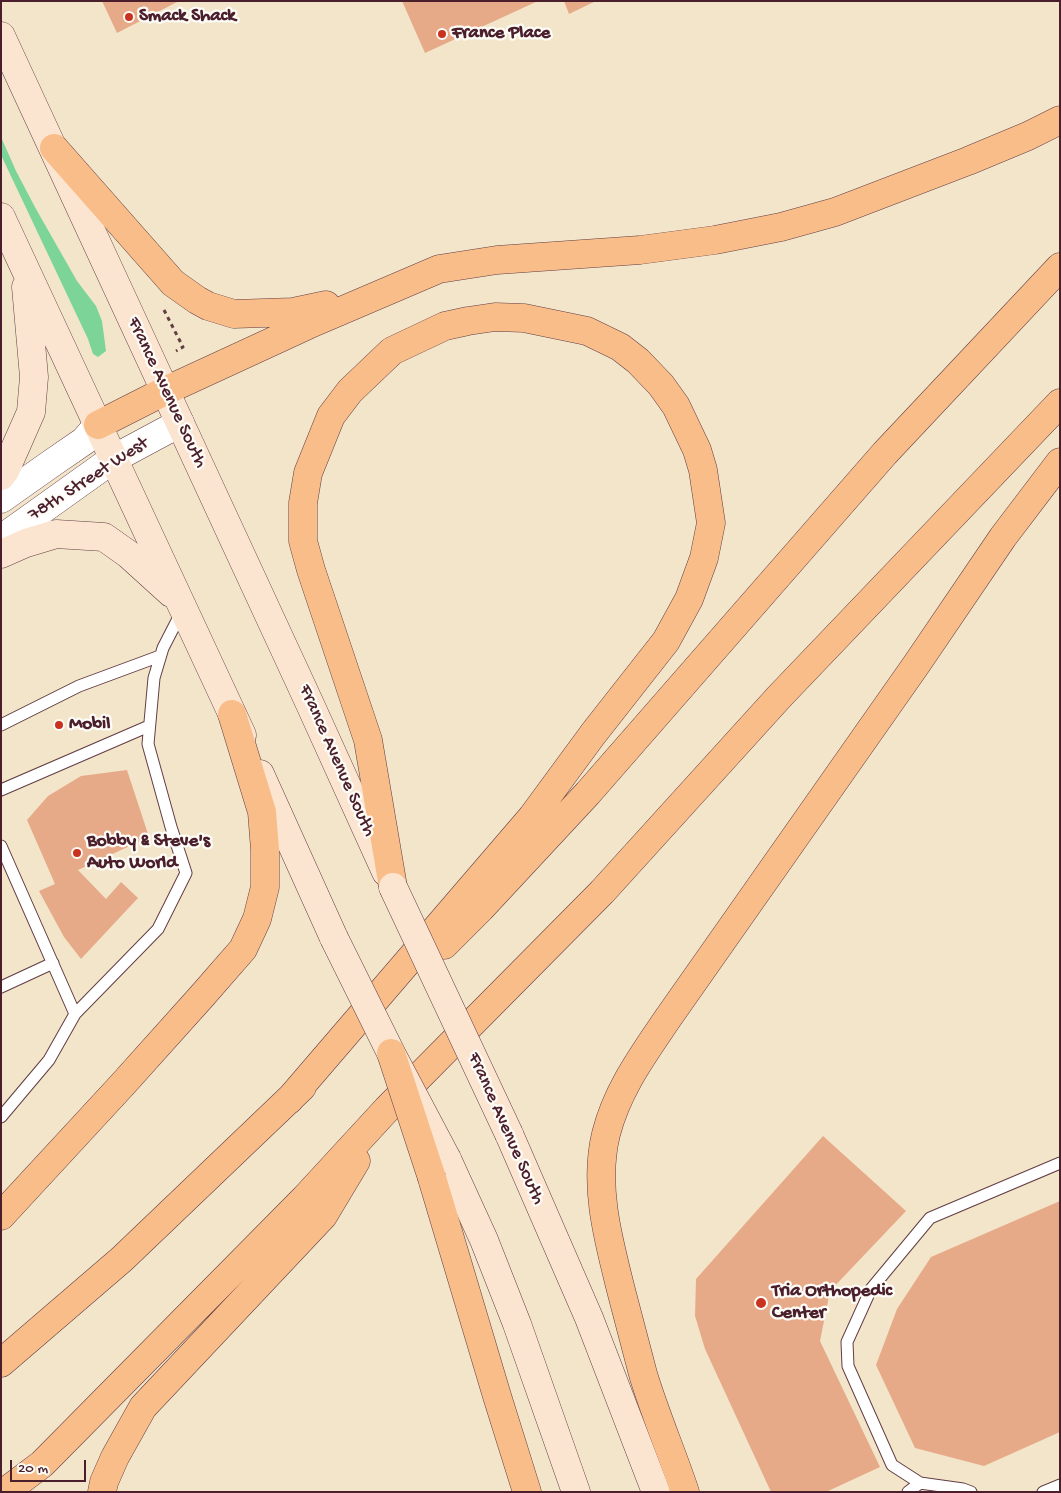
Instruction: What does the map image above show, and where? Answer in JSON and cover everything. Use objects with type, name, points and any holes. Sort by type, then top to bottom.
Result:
[{"type":"highway","points":[[98,425],[165,391],[308,325],[439,270],[497,260],[640,250],[716,240],[781,227],[835,212],[880,195],[1011,143],[1060,120]]},
{"type":"highway","points":[[54,148],[176,287],[208,306],[234,314],[293,312],[384,292]]},
{"type":"highway","points":[[1,1363],[122,1259],[289,1100],[481,908],[582,800],[885,453],[1060,267]]},
{"type":"highway","points":[[289,1100],[532,817],[593,734],[666,641],[689,599],[704,558],[711,524],[703,470],[697,450],[676,406],[655,379],[638,361],[620,347],[587,331],[524,318],[495,317],[445,326],[392,351],[350,391],[331,416],[308,473],[303,503],[303,540],[311,570],[368,740],[393,887]]},
{"type":"highway","points":[[6,1492],[42,1464],[306,1198],[387,1109],[602,892],[786,690],[1060,403]]},
{"type":"highway","points":[[686,1492],[644,1375],[607,1236],[600,1166],[606,1134],[614,1108],[629,1075],[668,1018],[916,665],[1003,536],[1060,462]]},
{"type":"highway","points":[[1,1216],[124,1084],[208,990],[243,949],[258,919],[265,887],[262,812],[232,714]]},
{"type":"highway","points":[[392,1053],[440,1169],[497,1396],[527,1492]]},
{"type":"highway","points":[[102,1492],[104,1482],[115,1457],[143,1407],[322,1216],[387,1109]]},
{"type":"main road","name":"France Avenue South","points":[[1,36],[310,702],[393,887],[509,1134],[589,1318],[656,1492]]},
{"type":"main road","points":[[1,218],[334,938],[392,1053]]},
{"type":"main road","points":[[1,476],[6,469],[31,412],[34,377],[24,266]]},
{"type":"main road","points":[[1,554],[26,543],[56,534],[104,537],[128,554],[181,604]]},
{"type":"main road","points":[[440,1169],[484,1240],[517,1324],[576,1492]]},
{"type":"street","name":"78th Street West","points":[[1,540],[114,460],[180,423]]},
{"type":"street","name":"78th Street West","points":[[1,499],[84,441],[98,425]]},
{"type":"lane","points":[[1,1117],[49,1060],[75,1014],[158,929],[186,873],[148,744],[154,678],[162,648],[181,604]]},
{"type":"lane","points":[[1,724],[79,686],[160,656]]},
{"type":"lane","points":[[1,790],[150,726]]},
{"type":"lane","points":[[1,846],[75,1014]]},
{"type":"lane","points":[[1,987],[53,962]]},
{"type":"lane","points":[[971,1492],[963,1489],[920,1483],[892,1465],[848,1366],[847,1342],[871,1290],[930,1218],[1060,1163]]},
{"type":"lane","points":[[908,1492],[920,1483]]},
{"type":"lane","points":[[1043,1492],[1060,1485]]},
{"type":"path","points":[[162,306],[183,347],[175,351]]},
{"type":"green space","points":[[1,137],[36,209],[77,281],[96,306],[102,321],[106,351],[98,357],[93,354],[88,339],[1,155]]},
{"type":"building","name":"Smack Shack","points":[[102,1],[179,1],[117,33]]},
{"type":"building","name":"France Place","points":[[402,1],[538,1],[425,53]]},
{"type":"building","name":"France Place","points":[[564,1],[596,1],[569,14]]},
{"type":"building","name":"Bobby & Steve's Auto World","points":[[127,770],[149,837],[78,870],[106,899],[121,882],[138,898],[81,959],[64,937],[39,891],[55,884],[27,820],[48,796],[81,776]]},
{"type":"building","name":"Tria Orthopedic Center","points":[[823,1136],[906,1211],[830,1291],[820,1341],[880,1467],[826,1492],[771,1492],[705,1349],[695,1316],[696,1279]]},
{"type":"building","points":[[1060,1201],[1060,1432],[984,1466],[915,1448],[876,1365],[897,1309],[931,1257]]},
{"type":"place","name":"Smack Shack","points":[[129,17]]},
{"type":"place","name":"France Place","points":[[442,34]]},
{"type":"place","name":"Mobil","points":[[59,725]]},
{"type":"place","name":"Bobby & Steve's Auto World","points":[[77,853]]},
{"type":"place","name":"Tria Orthopedic Center","points":[[761,1303]]}]
